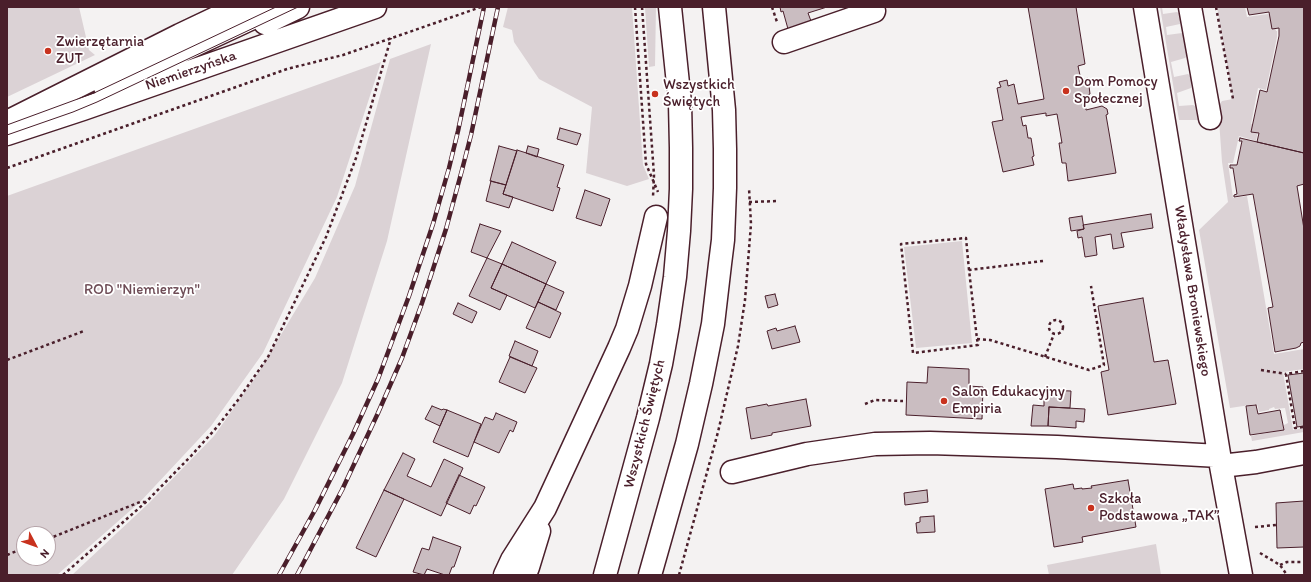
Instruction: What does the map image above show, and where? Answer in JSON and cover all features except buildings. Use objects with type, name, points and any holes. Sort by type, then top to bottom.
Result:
[{"type":"street","name":"Niemierzyńska","points":[[7,122],[239,7]]},
{"type":"street","points":[[7,125],[94,93],[276,7]]},
{"type":"street","points":[[43,122],[97,102],[298,7]]},
{"type":"street","name":"Wszystkich Świętych","points":[[605,575],[648,418],[661,364],[675,277],[680,224],[681,148],[680,103],[670,7]]},
{"type":"street","points":[[650,575],[687,444],[701,384],[712,324],[720,264],[724,203],[725,149],[724,110],[714,7]]},
{"type":"street","name":"Władysława Broniewskiego","points":[[1145,7],[1220,461],[1241,575]]},
{"type":"street","points":[[1190,7],[1210,118]]},
{"type":"street","name":"Niemierzyńska","points":[[7,134],[373,8]]},
{"type":"street","points":[[784,42],[874,11]]},
{"type":"street","points":[[505,575],[512,560],[545,508],[619,348],[640,286],[656,218]]},
{"type":"street","points":[[732,472],[807,454],[875,444],[930,443],[1041,447],[1220,461],[1256,462],[1304,453]]},
{"type":"street","points":[[525,575],[545,508]]},
{"type":"path","points":[[7,168],[287,69],[343,55],[481,7]]},
{"type":"path","points":[[635,7],[646,164],[658,193],[656,218]]},
{"type":"path","points":[[642,7],[654,175],[652,214],[656,218]]},
{"type":"path","points":[[1216,7],[1232,99]]},
{"type":"path","points":[[63,575],[146,502],[191,456],[217,427],[238,400],[268,356],[326,237],[356,158],[391,38]]},
{"type":"path","points":[[750,202],[778,201]]},
{"type":"path","points":[[966,238],[969,270],[978,345],[913,353],[901,244],[966,238]]},
{"type":"path","points":[[969,270],[1043,261]]},
{"type":"path","points":[[977,339],[990,340],[1089,370],[1104,365],[1091,286]]},
{"type":"path","points":[[1052,320],[1059,320],[1063,326],[1063,330],[1058,334],[1054,334],[1049,330],[1050,323],[1052,320]]},
{"type":"path","points":[[7,360],[84,331]]},
{"type":"path","points":[[1045,357],[1054,334]]},
{"type":"path","points":[[1261,370],[1286,374],[1304,371]]},
{"type":"path","points":[[1286,374],[1295,428],[1304,427]]},
{"type":"path","points":[[865,404],[875,400],[903,401]]},
{"type":"path","points":[[56,536],[140,502],[146,502]]},
{"type":"path","points":[[1256,527],[1276,525]]},
{"type":"path","points":[[1257,551],[1280,565],[1287,575]]},
{"type":"path","points":[[1280,565],[1287,562],[1304,562]]},
{"type":"green space","name":"Zwierzętarnia ZUT","points":[[7,7],[79,7],[89,50],[95,55],[7,97]]},
{"type":"green space","points":[[508,7],[632,7],[643,165],[649,179],[627,186],[586,173],[592,107],[539,79],[514,42],[512,30],[503,27]]},
{"type":"green space","points":[[645,7],[656,7],[655,66],[649,67]]},
{"type":"green space","points":[[1160,7],[1162,7],[1163,14],[1177,12],[1180,14],[1180,24],[1166,27],[1167,35],[1182,33],[1184,36],[1187,56],[1171,62],[1174,77],[1188,74],[1191,77],[1191,88],[1177,93],[1179,106],[1195,106],[1198,120],[1179,120]]},
{"type":"green space","points":[[1217,7],[1245,7],[1247,17],[1275,13],[1277,37],[1266,90],[1258,88],[1251,124],[1259,126],[1256,141],[1239,136],[1233,163],[1228,163],[1233,198],[1247,196],[1274,354],[1304,349],[1304,369],[1283,372],[1293,430],[1304,428],[1304,432],[1252,441],[1251,436],[1284,430],[1284,425],[1288,423],[1285,408],[1275,409],[1274,407],[1269,410],[1259,412],[1257,404],[1230,408],[1199,230],[1228,202],[1222,162],[1218,106],[1222,101],[1233,99]]},
{"type":"green space","points":[[431,44],[387,241],[342,383],[284,499],[232,575],[72,575],[149,503],[214,436],[255,378],[315,278],[355,186],[390,59]]},
{"type":"green space","name":"ROD \"Niemierzyn\"","points":[[381,62],[337,197],[263,353],[211,426],[140,502],[57,575],[7,575],[7,196]]},
{"type":"green space","points":[[962,241],[972,343],[916,348],[904,247]]},
{"type":"green space","points":[[1156,544],[1161,575],[1049,575],[1047,565]]},
{"type":"tram line","points":[[7,125],[94,93],[276,7]]},
{"type":"tram line","points":[[7,135],[97,102],[298,7]]},
{"type":"railway","points":[[279,575],[315,510],[353,434],[378,379],[409,296],[433,224],[449,168],[484,7]]},
{"type":"railway","points":[[297,575],[342,490],[378,413],[402,358],[422,303],[446,229],[471,135],[498,7]]},
{"type":"place","name":"Zwierzętarnia ZUT","points":[[48,51]]},
{"type":"place","name":"Dom Pomocy Społecznej","points":[[1066,91]]},
{"type":"place","name":"Wszystkich Świętych","points":[[655,94]]},
{"type":"place","name":"Salon Edukacyjny Empiria","points":[[944,401]]},
{"type":"place","name":"Szkoła Podstawowa „TAK”","points":[[1091,508]]}]
